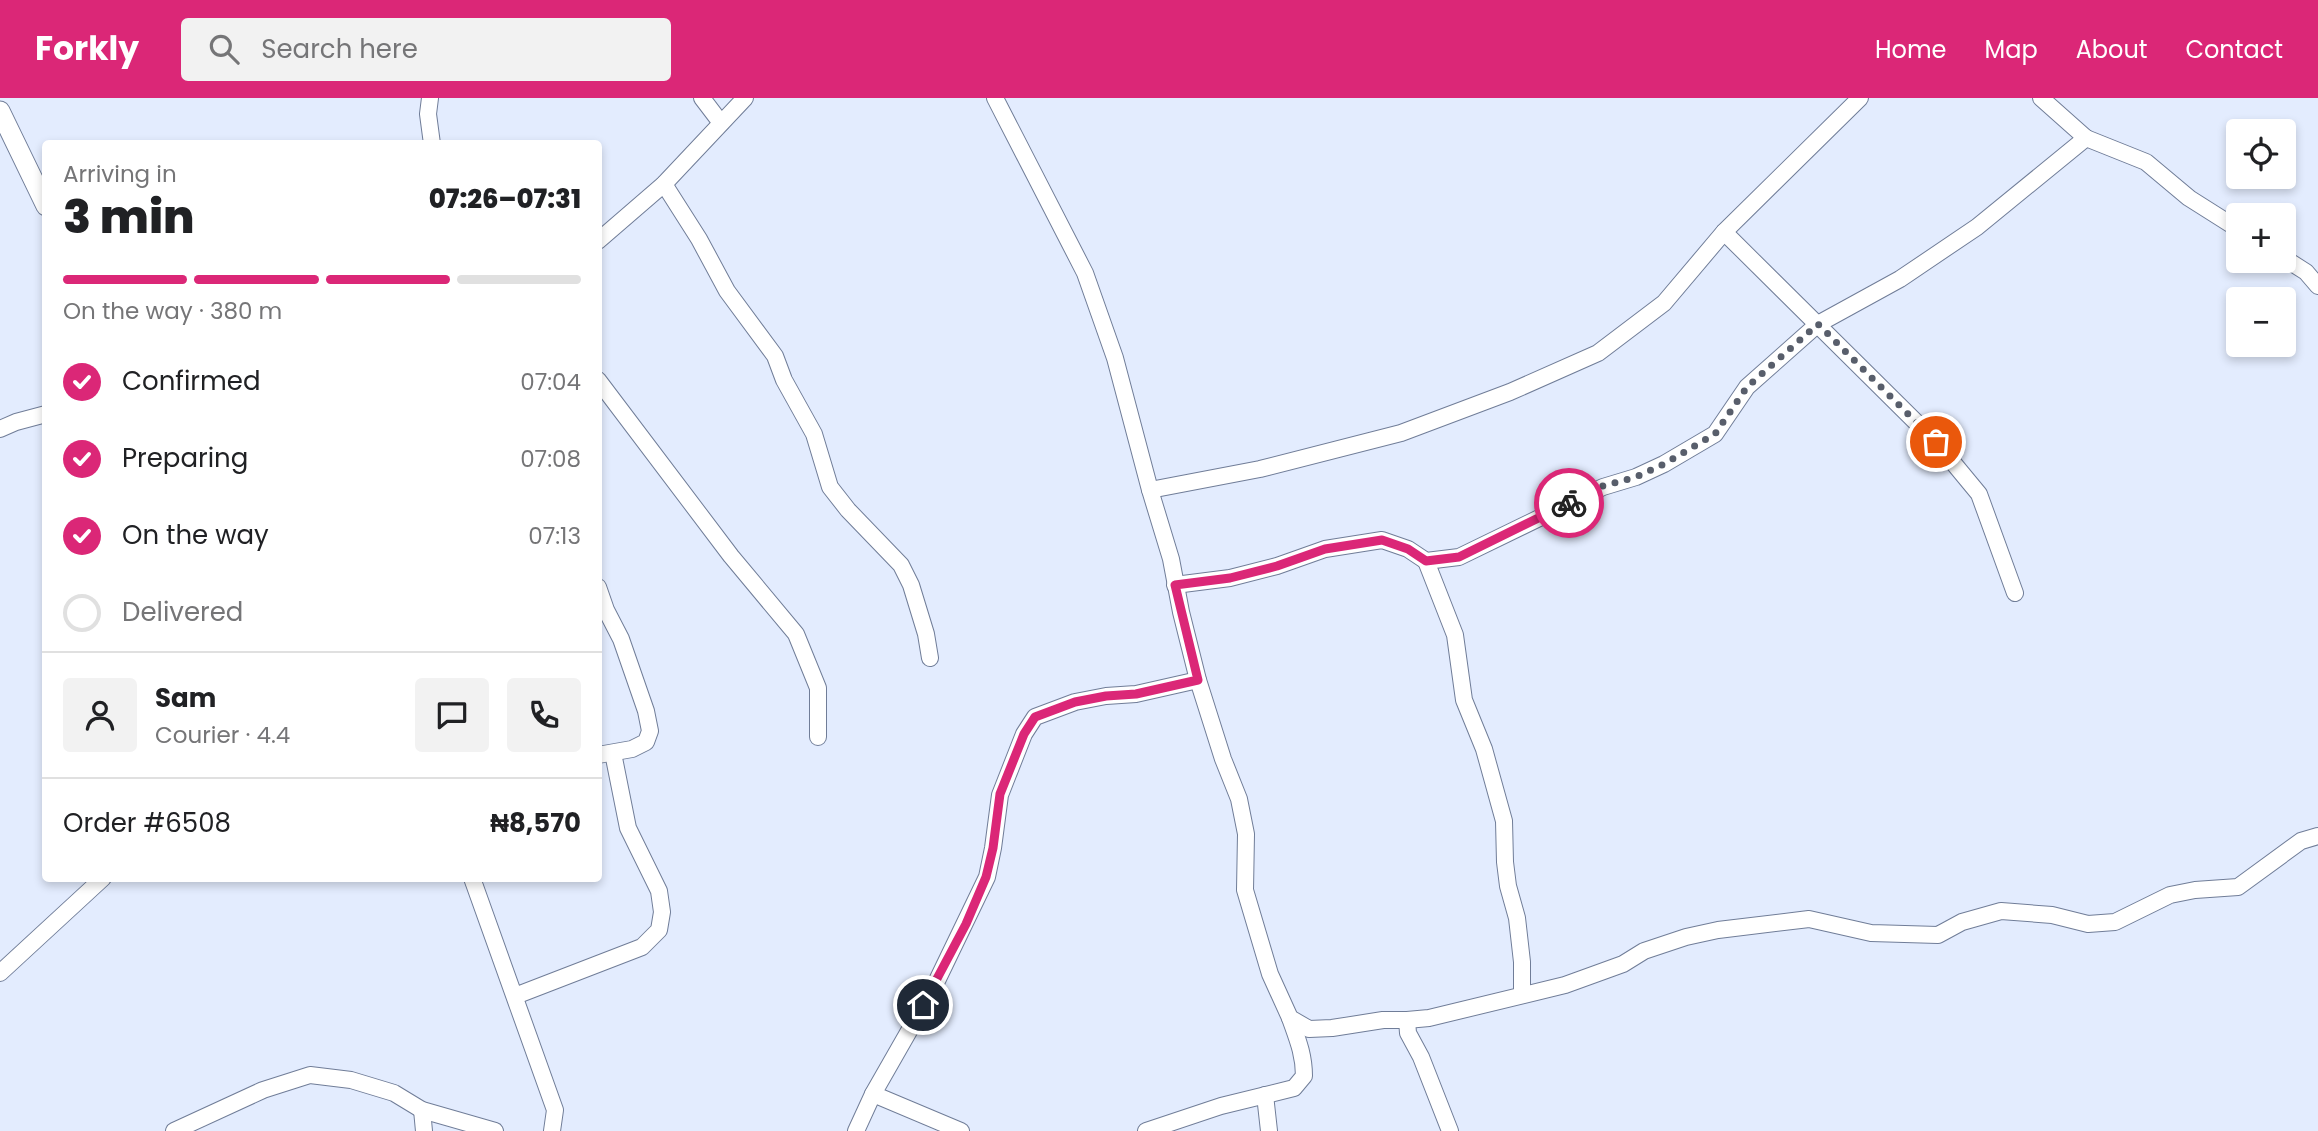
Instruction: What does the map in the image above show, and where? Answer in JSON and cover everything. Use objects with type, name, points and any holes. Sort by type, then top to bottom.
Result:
[{"type":"street","points":[[429,98],[431,140]]},
{"type":"street","points":[[702,98],[721,123]]},
{"type":"street","points":[[602,238],[664,184],[745,98]]},
{"type":"street","points":[[1150,490],[1260,469],[1401,433],[1510,392],[1598,353],[1664,303],[1724,232],[1860,98]]},
{"type":"street","points":[[2041,98],[2086,138],[2146,162],[2189,198],[2226,221]]},
{"type":"street","points":[[998,99],[1085,273],[1115,358],[1171,559],[1198,680],[1239,799],[1246,834],[1245,890],[1254,926],[1270,974],[1303,1051],[1304,1076],[1294,1088],[1221,1106],[1146,1131]]},
{"type":"street","points":[[0,111],[42,198]]},
{"type":"street","points":[[1426,561],[1459,557],[1603,486],[1636,477],[1664,464],[1715,434],[1747,387],[1818,324],[1900,279],[1977,227],[2086,138]]},
{"type":"street","points":[[664,184],[699,239],[727,291],[775,356],[784,380],[814,434],[830,487],[848,510],[901,565],[911,585],[926,634],[930,658]]},
{"type":"street","points":[[1724,232],[1936,442],[1979,494],[2015,593]]},
{"type":"street","points":[[2296,266],[2306,272],[2318,286]]},
{"type":"street","points":[[602,385],[731,556],[796,634],[818,688],[818,737]]},
{"type":"street","points":[[0,429],[42,415]]},
{"type":"street","points":[[1175,585],[1230,578],[1277,566],[1325,549],[1382,540],[1408,549],[1426,561],[1455,635],[1464,700],[1484,749],[1504,821],[1505,862],[1517,918],[1522,993]]},
{"type":"street","points":[[515,996],[642,947],[659,930],[662,912],[659,891],[628,828],[606,754],[632,749],[646,742],[650,731],[646,711],[621,639],[602,598]]},
{"type":"street","points":[[856,1131],[873,1094],[939,978],[986,877],[1000,794],[1024,734],[1035,717],[1075,702],[1136,694],[1198,680]]},
{"type":"street","points":[[1290,1018],[1309,1029],[1383,1020],[1429,1018],[1522,993],[1564,985],[1623,964],[1644,951],[1686,937],[1798,919],[1871,933],[1911,935],[1938,935],[1962,922],[2001,911],[2052,915],[2088,924],[2115,922],[2170,895],[2238,887],[2301,841],[2318,836]]},
{"type":"street","points":[[0,973],[70,912],[99,882]]},
{"type":"street","points":[[473,882],[555,1110],[552,1131]]},
{"type":"street","points":[[1407,1020],[1408,1033],[1425,1067],[1450,1131]]},
{"type":"street","points":[[174,1131],[263,1090],[310,1075],[351,1080],[394,1093],[422,1110],[495,1131]]},
{"type":"street","points":[[873,1094],[961,1131]]},
{"type":"street","points":[[1265,1096],[1269,1131]]},
{"type":"street","points":[[422,1110],[424,1131]]},
{"type":"way so far","points":[[1569,503],[1603,486],[1636,477],[1664,464],[1715,434],[1747,387],[1818,324],[1936,442]]},
{"type":"route","points":[[923,1005],[966,924],[986,877],[1000,794],[1024,734],[1035,717],[1075,702],[1136,694],[1198,680],[1175,585],[1230,578],[1277,566],[1325,549],[1382,540],[1408,549],[1426,561],[1459,557],[1569,503]]}]
